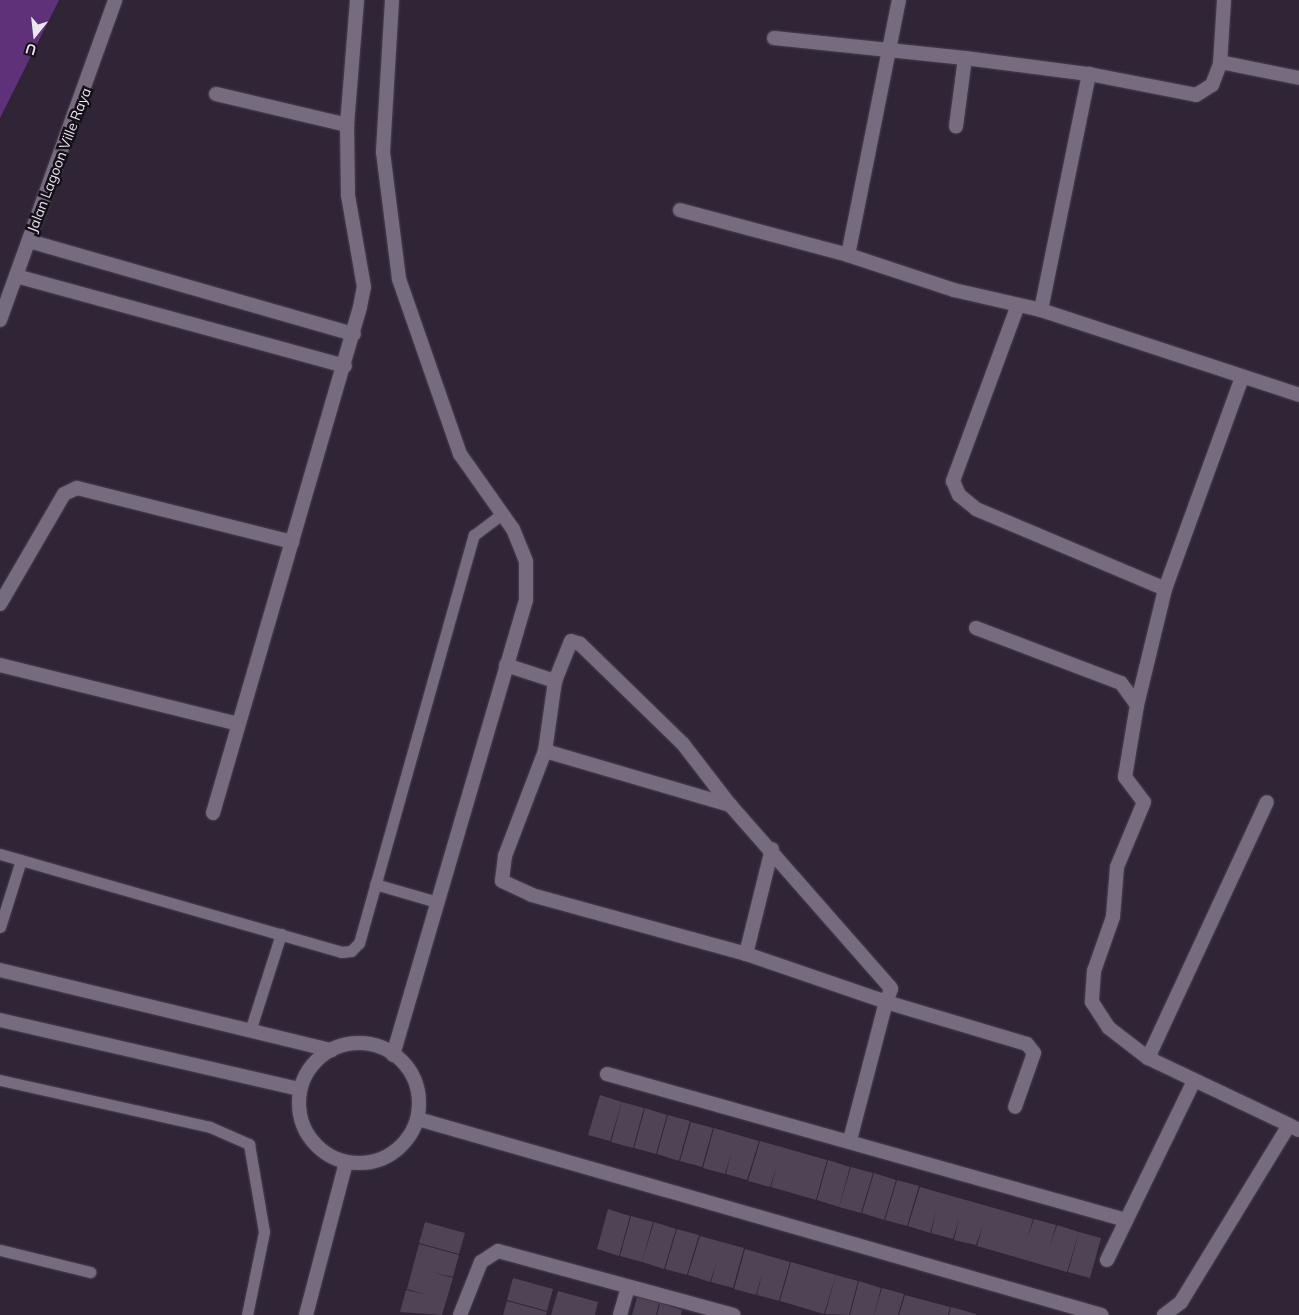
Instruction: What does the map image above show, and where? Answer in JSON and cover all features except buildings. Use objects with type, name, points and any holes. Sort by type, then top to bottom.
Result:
[{"type":"street","name":"Jalan Lagoon Ville Raya","points":[[0,320],[116,0]]},
{"type":"street","points":[[213,813],[345,366],[364,287],[348,194],[346,125],[357,0]]},
{"type":"street","points":[[392,0],[383,152],[399,279],[460,454],[502,514],[526,562],[526,600],[393,1055]]},
{"type":"street","points":[[848,255],[887,52],[899,0]]},
{"type":"street","points":[[774,38],[887,52],[965,58],[1089,74],[1196,95],[1212,85],[1220,62],[1224,0]]},
{"type":"street","points":[[956,126],[965,58]]},
{"type":"street","points":[[1220,62],[1299,78]]},
{"type":"street","points":[[1041,310],[1089,74]]},
{"type":"street","points":[[216,94],[346,125]]},
{"type":"street","points":[[680,210],[848,255],[954,290],[1041,310],[1242,378],[1299,394]]},
{"type":"street","points":[[29,241],[354,334]]},
{"type":"street","points":[[16,276],[345,366]]},
{"type":"street","points":[[1018,305],[953,481],[959,495],[976,509],[1165,589]]},
{"type":"street","points":[[1164,1315],[1181,1302],[1294,1128],[1193,1083],[1148,1058],[1109,1028],[1092,1002],[1094,971],[1113,918],[1117,867],[1144,802],[1125,777],[1137,705],[1165,589],[1242,378]]},
{"type":"street","points":[[0,604],[64,494],[77,488],[292,542]]},
{"type":"street","points":[[976,628],[1121,684],[1137,705]]},
{"type":"street","points":[[850,1140],[886,1002],[890,988],[772,849],[730,805],[683,744],[580,644],[570,641],[564,648],[555,681],[545,751],[505,856],[502,882],[532,894],[746,954],[886,1002],[1028,1044],[1034,1053],[1015,1107]]},
{"type":"street","points":[[0,665],[238,724]]},
{"type":"street","points":[[506,665],[555,681]]},
{"type":"street","points":[[545,751],[730,805]]},
{"type":"street","points":[[1148,1058],[1267,802]]},
{"type":"street","points":[[746,954],[772,849]]},
{"type":"street","points":[[0,970],[331,1050],[368,1044],[393,1055],[412,1076],[418,1094],[418,1119],[400,1146],[385,1157],[346,1162],[328,1155],[308,1134],[299,1108],[300,1089],[317,1060],[331,1050]]},
{"type":"street","points":[[0,1020],[300,1089]]},
{"type":"street","points":[[607,1074],[850,1140],[1126,1220]]},
{"type":"street","points":[[1107,1260],[1193,1083]]},
{"type":"street","points":[[418,1119],[1101,1315]]},
{"type":"street","points":[[306,1315],[346,1162]]},
{"type":"street","points":[[460,1315],[481,1262],[498,1251],[733,1315]]},
{"type":"street","points":[[620,1315],[628,1287]]},
{"type":"lane","points":[[0,854],[281,934],[351,951],[359,943],[374,884],[474,535],[502,514]]},
{"type":"lane","points":[[0,927],[21,860]]},
{"type":"lane","points":[[374,884],[437,902]]},
{"type":"lane","points":[[250,1031],[281,934]]},
{"type":"lane","points":[[0,1080],[210,1127],[248,1144],[264,1232],[247,1315]]},
{"type":"lane","points":[[0,1250],[90,1272]]},
{"type":"shaded area","points":[[0,0],[59,0],[0,118]]}]
